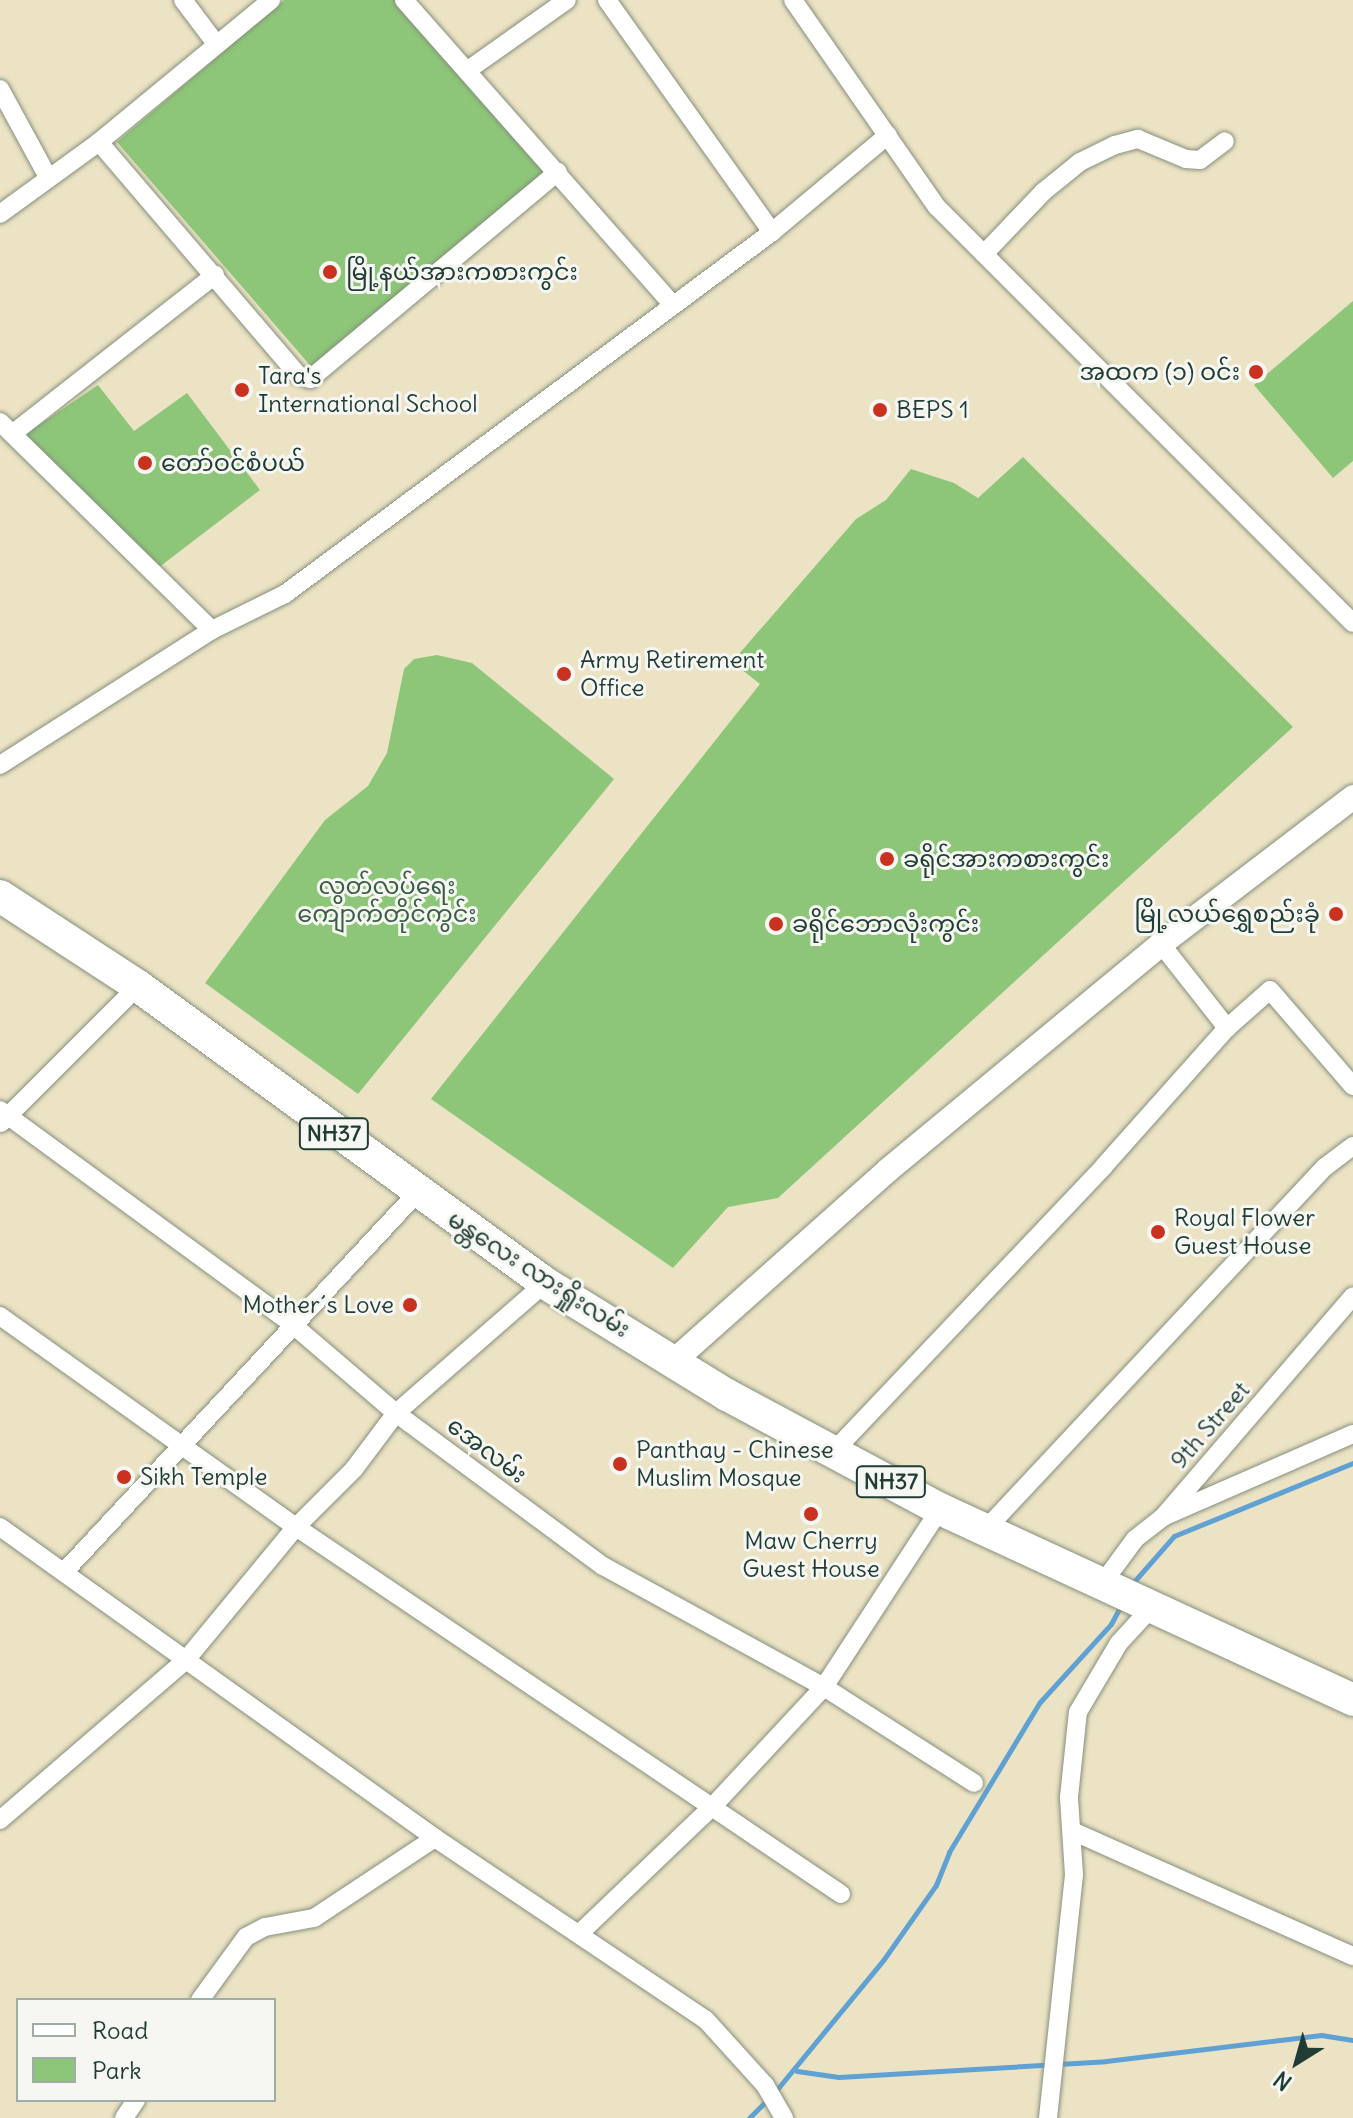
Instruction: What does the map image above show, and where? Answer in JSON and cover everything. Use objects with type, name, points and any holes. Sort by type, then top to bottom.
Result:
[{"type":"highway","name":"မန္တလေး လားရှိုးလမ်း","points":[[0,896],[138,986],[416,1194],[545,1283],[675,1360],[727,1395],[940,1509],[1127,1595]]},
{"type":"highway","name":"NH37","points":[[1127,1595],[1353,1700]]},
{"type":"street","points":[[183,0],[217,45]]},
{"type":"street","points":[[0,214],[99,142],[271,0]]},
{"type":"street","points":[[404,0],[672,304]]},
{"type":"street","points":[[468,70],[567,0]]},
{"type":"street","points":[[607,0],[772,232]]},
{"type":"street","points":[[793,0],[937,207],[1353,623]]},
{"type":"street","points":[[0,89],[48,177]]},
{"type":"street","points":[[0,765],[212,630],[285,594],[772,232],[888,135]]},
{"type":"street","points":[[984,254],[1043,192],[1080,162],[1115,145],[1138,139],[1186,159],[1200,160],[1225,141]]},
{"type":"street","points":[[99,142],[298,375],[310,379],[558,172]]},
{"type":"street","points":[[212,630],[6,428],[215,275]]},
{"type":"street","points":[[675,1360],[888,1170],[1161,944],[1353,797]]},
{"type":"street","points":[[1161,944],[1227,1028]]},
{"type":"street","points":[[3,1117],[138,986]]},
{"type":"street","points":[[834,1451],[1104,1166],[1227,1028],[1270,990],[1353,1086]]},
{"type":"street","name":"အေလမ်း","points":[[3,1117],[292,1324],[396,1413],[603,1566],[824,1687],[974,1783]]},
{"type":"street","points":[[986,1529],[1325,1167],[1353,1146]]},
{"type":"street","points":[[64,1572],[416,1194]]},
{"type":"street","points":[[0,1820],[185,1661],[296,1527],[354,1469],[396,1413],[545,1283]]},
{"type":"street","name":"9th Street","points":[[1048,2118],[1074,1875],[1069,1797],[1082,1701],[1119,1643],[1135,1539],[1163,1517],[1353,1296]]},
{"type":"street","points":[[0,1316],[296,1527],[841,1894]]},
{"type":"street","points":[[1163,1517],[1353,1434]]},
{"type":"street","points":[[581,1932],[713,1806],[824,1687],[940,1509]]},
{"type":"street","points":[[0,1527],[435,1838],[581,1932],[706,2020],[765,2085],[777,2113]]},
{"type":"street","points":[[1072,1831],[1353,1956]]},
{"type":"street","points":[[201,1998],[246,1937],[265,1927],[314,1918],[435,1838]]},
{"type":"green space","name":"မြို့နယ်အားကစားကွင်း","points":[[284,0],[396,0],[550,173],[314,370],[117,142]]},
{"type":"green space","points":[[1353,301],[1353,461],[1333,478],[1254,385]]},
{"type":"green space","name":"တော်ဝင်စံပယ်","points":[[98,385],[134,431],[187,393],[260,490],[158,568],[23,436]]},
{"type":"green space","name":"ခရိုင်အားကစားကွင်း","points":[[1023,457],[1293,727],[778,1198],[728,1207],[673,1268],[431,1099],[760,684],[732,662],[856,519],[886,500],[911,469],[954,483],[978,498]]},
{"type":"green space","name":"လွတ်လပ်ရေး ကျောက်တိုင်ကွင်း","points":[[437,655],[472,663],[614,779],[358,1094],[205,983],[325,820],[368,786],[387,753],[404,669],[414,659]]},
{"type":"waterway","points":[[1131,1585],[1174,1536],[1353,1463]]},
{"type":"waterway","points":[[774,2093],[884,1959],[936,1885],[949,1852],[1040,1702],[1111,1624],[1121,1605]]},
{"type":"waterway","points":[[797,2071],[839,2077],[1106,2061],[1321,2035],[1353,2040]]},
{"type":"waterway","points":[[749,2118],[767,2100]]},
{"type":"place","name":"မြို့နယ်အားကစားကွင်း","points":[[330,272]]},
{"type":"place","name":"အထက (၁) ဝင်း","points":[[1256,372]]},
{"type":"place","name":"Tara's International School","points":[[242,390]]},
{"type":"place","name":"BEPS 1","points":[[880,410]]},
{"type":"place","name":"တော်ဝင်စံပယ်","points":[[145,463]]},
{"type":"place","name":"Army Retirement Office","points":[[564,674]]},
{"type":"place","name":"ခရိုင်အားကစားကွင်း","points":[[887,859]]},
{"type":"place","name":"မြို့လယ်ရွှေစည်းခုံ","points":[[1336,914]]},
{"type":"place","name":"ခရိုင်ဘောလုံးကွင်း","points":[[776,924]]},
{"type":"place","name":"Royal Flower Guest House","points":[[1158,1232]]},
{"type":"place","name":"Mother´s Love","points":[[410,1305]]},
{"type":"place","name":"Panthay - Chinese Muslim Mosque","points":[[620,1464]]},
{"type":"place","name":"Sikh Temple","points":[[124,1477]]},
{"type":"place","name":"Maw Cherry Guest House","points":[[811,1514]]}]
